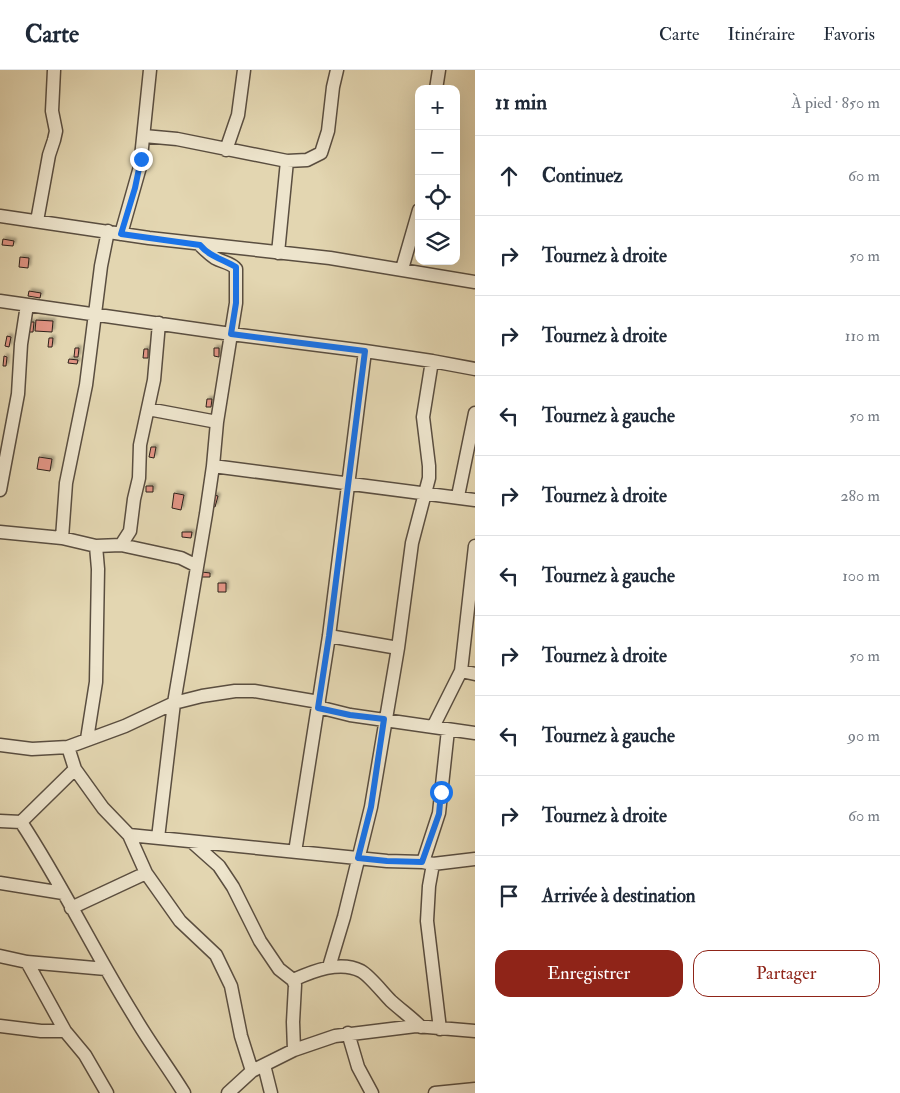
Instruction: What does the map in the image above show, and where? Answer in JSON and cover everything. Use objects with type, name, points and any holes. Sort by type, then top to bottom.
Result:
[{"type":"street","points":[[37,221],[49,155],[56,131],[52,102],[54,70]]},
{"type":"street","points":[[121,234],[140,167],[150,70]]},
{"type":"street","points":[[226,150],[238,115],[244,70]]},
{"type":"street","points":[[144,136],[177,139],[287,161],[307,160],[321,153],[328,131],[337,70]]},
{"type":"street","points":[[437,85],[439,70]]},
{"type":"street","points":[[278,253],[287,161]]},
{"type":"street","points":[[0,216],[200,245],[330,258],[475,282]]},
{"type":"street","points":[[402,270],[416,220]]},
{"type":"street","points":[[62,538],[64,496],[86,385],[108,231]]},
{"type":"street","points":[[158,838],[174,703],[213,466],[217,422],[236,303],[236,269],[234,266],[206,252],[200,245]]},
{"type":"street","points":[[0,301],[432,360],[475,369]]},
{"type":"street","points":[[0,490],[18,394],[21,344],[27,305]]},
{"type":"street","points":[[121,545],[130,531],[139,478],[140,445],[158,351],[159,323]]},
{"type":"street","points":[[295,852],[329,636],[365,351]]},
{"type":"street","points":[[329,967],[346,909],[371,807],[384,719],[398,648],[412,543],[429,478],[423,417],[432,360]]},
{"type":"street","points":[[148,409],[217,422]]},
{"type":"street","points":[[458,496],[475,413]]},
{"type":"street","points":[[213,466],[458,496],[475,500]]},
{"type":"street","points":[[0,532],[62,538],[96,546],[121,545],[181,558],[197,566]]},
{"type":"street","points":[[87,739],[96,682],[98,569],[96,546]]},
{"type":"street","points":[[433,727],[460,671],[475,546]]},
{"type":"street","points":[[329,636],[398,648]]},
{"type":"street","points":[[460,671],[475,674]]},
{"type":"street","points":[[0,745],[32,749],[68,747],[125,726],[174,703],[235,691],[254,691],[319,705],[350,715],[475,733]]},
{"type":"street","points":[[440,1030],[428,921],[430,886],[428,863],[439,814],[448,730]]},
{"type":"street","points":[[68,747],[75,769],[104,808],[129,835],[146,873],[180,921],[216,955],[225,970],[231,986],[241,1036],[252,1072]]},
{"type":"street","points":[[0,820],[21,822],[75,769]]},
{"type":"street","points":[[21,822],[48,862],[71,908],[134,1017],[184,1093]]},
{"type":"street","points":[[129,835],[387,861],[428,863],[475,859]]},
{"type":"street","points":[[192,842],[219,866],[233,886],[260,941],[279,969],[293,980],[296,986],[293,1022],[294,1050]]},
{"type":"street","points":[[71,908],[146,873]]},
{"type":"street","points":[[0,883],[64,893]]},
{"type":"street","points":[[0,956],[27,962],[106,969]]},
{"type":"street","points":[[27,962],[66,1031],[85,1055],[107,1093]]},
{"type":"street","points":[[293,980],[329,967],[342,967],[363,972],[392,1002],[421,1027]]},
{"type":"street","points":[[0,1026],[66,1031]]},
{"type":"street","points":[[228,1093],[252,1072],[264,1065],[294,1050],[335,1036],[348,1033],[421,1027],[440,1030],[475,1031]]},
{"type":"street","points":[[348,1033],[358,1067],[372,1093]]},
{"type":"street","points":[[264,1065],[271,1093]]},
{"type":"street","points":[[435,1093],[475,1089]]},
{"type":"building","points":[[3,239],[14,241],[13,246],[2,245]]},
{"type":"building","points":[[20,257],[29,258],[28,268],[19,267]]},
{"type":"building","points":[[29,291],[41,293],[40,298],[28,296]]},
{"type":"building","points":[[36,320],[53,321],[52,332],[35,331]]},
{"type":"building","points":[[29,322],[34,322],[33,332],[28,332]]},
{"type":"building","points":[[7,336],[11,337],[9,347],[5,346]]},
{"type":"building","points":[[49,338],[53,338],[52,347],[48,347]]},
{"type":"building","points":[[75,348],[79,348],[78,357],[74,357]]},
{"type":"building","points":[[214,348],[219,348],[219,357],[214,356]]},
{"type":"building","points":[[144,349],[148,349],[148,358],[143,358]]},
{"type":"building","points":[[4,356],[7,357],[6,366],[3,366]]},
{"type":"building","points":[[69,359],[78,360],[77,364],[68,363]]},
{"type":"building","points":[[207,399],[212,399],[211,407],[206,407]]},
{"type":"building","points":[[151,447],[156,447],[154,458],[149,457]]},
{"type":"building","points":[[39,457],[52,459],[50,471],[37,469]]},
{"type":"building","points":[[146,486],[153,486],[153,492],[146,492]]},
{"type":"building","points":[[174,493],[184,495],[181,510],[172,508]]},
{"type":"building","points":[[214,495],[218,496],[215,507],[212,506]]},
{"type":"building","points":[[182,532],[192,532],[191,538],[182,537]]},
{"type":"building","points":[[202,572],[210,573],[210,577],[202,577]]},
{"type":"building","points":[[218,583],[226,583],[226,592],[218,592]]},
{"type":"route","points":[[141,159],[135,188],[121,234],[200,245],[214,257],[236,267],[236,303],[231,334],[365,351],[329,636],[318,708],[350,715],[384,719],[371,807],[358,858],[422,862],[439,814],[441,792]]}]
